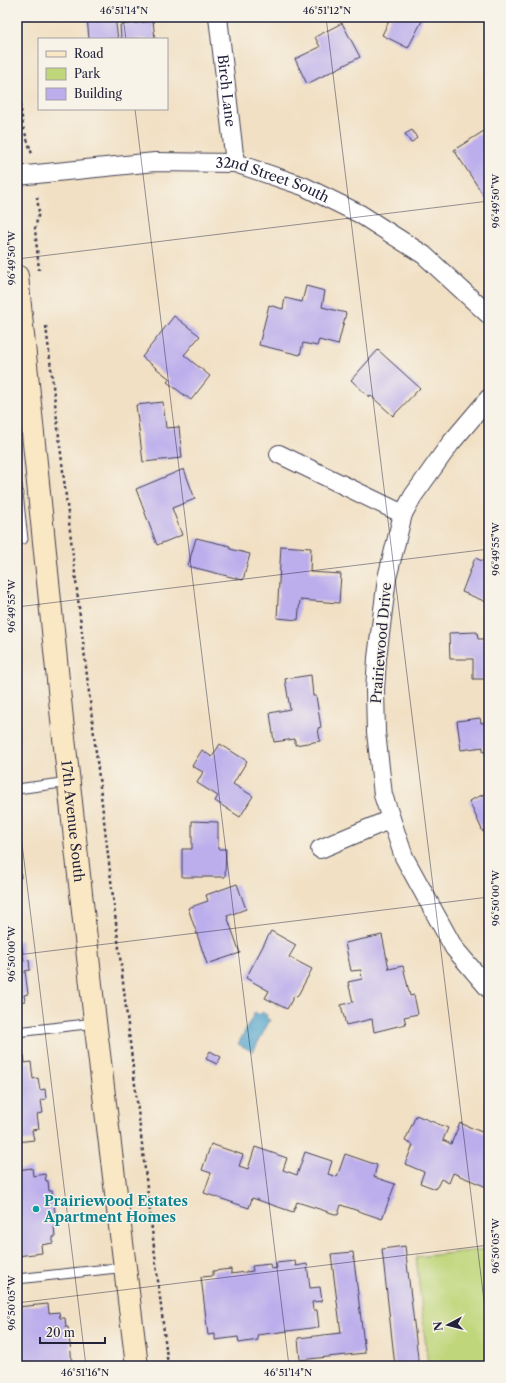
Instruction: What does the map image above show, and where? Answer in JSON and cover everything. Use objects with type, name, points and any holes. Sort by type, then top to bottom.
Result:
[{"type":"street","name":"Birch Lane","points":[[218,17],[235,164]]},
{"type":"street","name":"32nd Street South","points":[[17,176],[155,162],[235,164],[303,186],[360,214],[424,255],[489,315]]},
{"type":"street","name":"17th Avenue South","points":[[17,276],[30,538],[69,782],[95,1023],[137,1366]]},
{"type":"street","name":"Prairiewood Drive","points":[[489,398],[450,444],[413,496],[403,514],[387,578],[374,690],[376,732],[383,795],[404,857],[454,948],[489,989]]},
{"type":"street","points":[[279,454],[403,514]]},
{"type":"street","points":[[320,849],[392,819]]},
{"type":"lane","points":[[17,485],[30,538]]},
{"type":"lane","points":[[17,789],[69,782]]},
{"type":"lane","points":[[17,1032],[95,1023]]},
{"type":"lane","points":[[17,1279],[126,1267]]},
{"type":"path","points":[[17,74],[23,127],[32,154]]},
{"type":"path","points":[[37,197],[39,212],[35,229],[40,276]]},
{"type":"path","points":[[46,324],[168,1366]]},
{"type":"green space","points":[[489,1249],[489,1366],[428,1366],[416,1257]]},
{"type":"water","points":[[255,1012],[260,1015],[262,1012],[267,1015],[266,1018],[270,1020],[253,1052],[238,1044]]},
{"type":"building","points":[[87,17],[115,17],[118,38],[89,38]]},
{"type":"building","points":[[391,17],[424,17],[408,48],[382,35]]},
{"type":"building","points":[[153,21],[155,38],[121,38],[120,25]]},
{"type":"building","points":[[342,23],[360,57],[307,84],[295,59],[320,47],[315,37]]},
{"type":"building","points":[[487,129],[489,132],[489,204],[454,150]]},
{"type":"building","points":[[412,130],[417,138],[411,143],[405,134]]},
{"type":"building","points":[[306,286],[325,291],[322,307],[346,313],[338,345],[319,340],[317,346],[303,343],[300,355],[259,345],[269,305],[283,309],[285,298],[302,302]]},
{"type":"building","points":[[174,316],[200,336],[184,355],[210,376],[191,400],[167,382],[170,379],[142,357]]},
{"type":"building","points":[[378,350],[420,388],[393,416],[351,380]]},
{"type":"building","points":[[163,402],[166,428],[179,427],[182,458],[143,462],[136,405]]},
{"type":"building","points":[[184,469],[195,499],[172,508],[182,535],[157,545],[136,489]]},
{"type":"building","points":[[196,538],[230,546],[230,549],[250,554],[243,580],[188,566]]},
{"type":"building","points":[[281,546],[311,548],[310,572],[341,574],[339,603],[300,600],[298,620],[277,618]]},
{"type":"building","points":[[489,552],[489,603],[462,592],[475,558],[485,562]]},
{"type":"building","points":[[477,632],[478,639],[489,639],[489,679],[473,679],[473,659],[450,659],[449,633]]},
{"type":"building","points":[[311,675],[313,696],[316,696],[321,727],[318,728],[320,741],[295,745],[295,739],[274,742],[270,713],[290,709],[285,679]]},
{"type":"building","points":[[480,718],[481,723],[489,722],[489,751],[483,752],[483,747],[461,750],[457,721]]},
{"type":"building","points":[[220,744],[247,761],[233,784],[253,796],[240,817],[215,801],[218,796],[197,783],[203,772],[192,766],[202,750],[212,757]]},
{"type":"building","points":[[489,792],[489,829],[483,832],[469,801]]},
{"type":"building","points":[[192,821],[218,822],[218,849],[226,849],[225,877],[182,877],[182,849],[192,849]]},
{"type":"building","points":[[17,865],[20,865],[21,878],[17,878]]},
{"type":"building","points":[[237,884],[246,909],[227,916],[240,953],[207,964],[188,908],[208,901],[206,895]]},
{"type":"building","points":[[271,931],[296,945],[289,957],[312,969],[297,997],[294,996],[287,1009],[265,998],[269,991],[246,978]]},
{"type":"building","points":[[382,935],[389,969],[403,966],[410,996],[414,995],[418,1014],[404,1017],[406,1024],[374,1032],[372,1019],[346,1025],[341,1005],[353,1002],[348,982],[362,979],[361,970],[351,971],[345,943]]},
{"type":"building","points":[[21,940],[24,961],[29,960],[30,970],[25,971],[28,994],[24,995],[25,1001],[17,1002],[17,941]]},
{"type":"building","points":[[210,1051],[221,1057],[217,1064],[206,1059]]},
{"type":"building","points":[[24,1055],[25,1063],[31,1062],[33,1079],[38,1078],[40,1090],[45,1089],[46,1099],[41,1100],[43,1113],[37,1114],[39,1129],[32,1130],[34,1140],[17,1142],[17,1056]]},
{"type":"building","points":[[416,1115],[448,1128],[443,1140],[451,1144],[460,1123],[489,1135],[487,1147],[489,1148],[489,1188],[453,1173],[449,1183],[441,1179],[436,1189],[420,1183],[424,1172],[405,1164],[413,1145],[405,1141]]},
{"type":"building","points":[[211,1144],[243,1155],[239,1166],[248,1169],[255,1147],[287,1158],[283,1170],[297,1175],[305,1152],[332,1161],[328,1174],[337,1177],[345,1154],[377,1165],[374,1177],[395,1184],[382,1219],[341,1205],[338,1215],[297,1202],[293,1212],[252,1198],[249,1208],[204,1193],[211,1173],[202,1170]]},
{"type":"building","name":"Prairiewood Estates Apartment Homes","points":[[32,1168],[33,1176],[45,1174],[46,1181],[48,1181],[49,1191],[52,1191],[57,1226],[54,1226],[55,1237],[53,1237],[53,1243],[41,1245],[42,1253],[17,1256],[17,1170]]},
{"type":"building","points":[[405,1246],[419,1366],[395,1366],[382,1249]]},
{"type":"building","points":[[353,1252],[365,1353],[300,1360],[298,1338],[341,1333],[331,1254]]},
{"type":"building","points":[[295,1261],[296,1266],[307,1264],[310,1288],[320,1287],[322,1301],[312,1302],[313,1310],[317,1310],[319,1327],[257,1335],[258,1340],[239,1343],[238,1337],[215,1340],[215,1334],[208,1335],[201,1277],[213,1276],[213,1271],[231,1269],[231,1274],[253,1271],[252,1266],[270,1264],[271,1269],[277,1268],[276,1263]]},
{"type":"building","points":[[48,1304],[49,1313],[59,1312],[60,1318],[65,1318],[66,1327],[68,1327],[72,1362],[70,1362],[71,1366],[17,1366],[17,1307]]},
{"type":"place","name":"Prairiewood Estates Apartment Homes","points":[[36,1209]]}]
